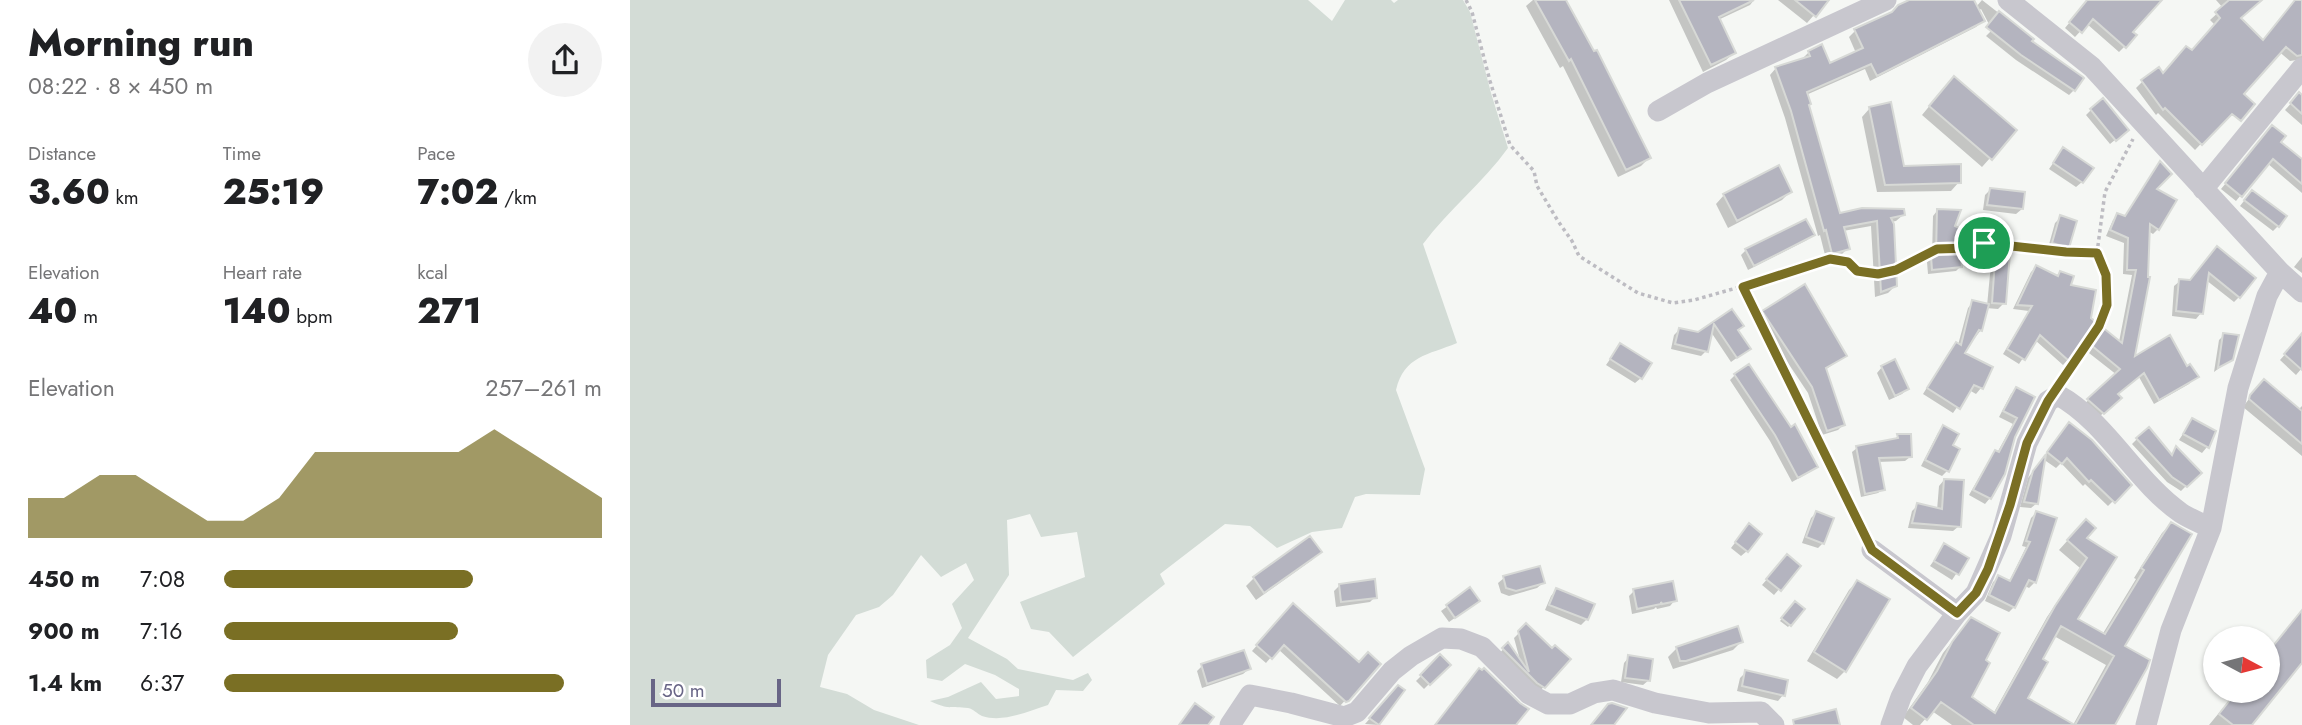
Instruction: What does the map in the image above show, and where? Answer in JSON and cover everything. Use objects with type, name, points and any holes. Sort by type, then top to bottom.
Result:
[{"type":"street","points":[[1658,111],[1707,83],[1886,0]]},
{"type":"street","points":[[2008,0],[2092,67],[2280,272],[2302,292]]},
{"type":"street","points":[[2203,189],[2302,68]]},
{"type":"street","points":[[2146,725],[2171,630],[2211,528],[2238,388],[2267,296],[2280,272]]},
{"type":"street","points":[[1891,725],[1901,697],[1917,666],[1957,613],[1976,593],[1988,569],[2027,443],[2048,401],[2058,395],[2070,401],[2158,493],[2182,513],[2211,528]]},
{"type":"street","points":[[1872,550],[1957,613]]},
{"type":"street","points":[[1230,725],[1250,695],[1344,718],[1357,712],[1391,671],[1442,638],[1461,639],[1482,647],[1529,694],[1548,704],[1570,704],[1594,693],[1613,690],[1655,703],[1709,713],[1761,712],[1774,725]]},
{"type":"path","points":[[1466,0],[1472,12],[1486,69],[1510,145],[1534,171],[1537,186],[1579,256],[1638,293],[1673,303],[1694,300],[1830,259],[1848,262],[1857,271],[1878,274],[1904,267],[1937,249],[1970,248],[1984,243],[2097,253]]},
{"type":"path","points":[[2048,401],[2099,326],[2107,305],[2106,275],[2097,253],[2105,192],[2143,122]]},
{"type":"path","points":[[1743,287],[1872,550]]},
{"type":"shaded area","points":[[630,0],[1308,0],[1332,21],[1345,0],[1391,0],[1394,3],[1398,0],[1463,0],[1470,12],[1508,148],[1423,244],[1457,343],[1411,363],[1396,390],[1425,469],[1420,495],[1366,494],[1355,497],[1342,528],[1312,532],[1277,548],[1250,526],[1225,524],[1160,574],[1165,584],[1073,657],[1049,632],[1031,629],[1020,602],[1085,577],[1077,532],[1041,537],[1030,514],[1007,520],[1009,575],[968,638],[1007,659],[1018,669],[1073,680],[1088,673],[1092,680],[1083,691],[1056,690],[1048,705],[1024,713],[990,718],[970,709],[945,707],[930,701],[948,697],[981,682],[996,699],[1019,696],[1019,689],[995,675],[965,664],[942,681],[927,678],[926,660],[950,645],[962,628],[952,604],[974,580],[966,563],[941,577],[921,555],[893,595],[879,607],[856,615],[828,655],[820,687],[847,694],[874,710],[919,725],[630,725]]},
{"type":"building","points":[[1535,0],[1566,0],[1594,51],[1597,50],[1651,158],[1626,170],[1571,59],[1569,61]]},
{"type":"building","points":[[1679,0],[1754,0],[1719,17],[1736,53],[1711,65]]},
{"type":"building","points":[[1795,0],[1829,0],[1816,17]]},
{"type":"building","points":[[1909,0],[1974,0],[1985,21],[1877,76],[1871,64],[1807,92],[1840,213],[1862,208],[1904,209],[1905,215],[1891,218],[1894,224],[1897,286],[1881,292],[1877,221],[1844,227],[1850,249],[1832,254],[1791,111],[1775,67],[1810,56],[1808,51],[1822,44],[1830,63],[1863,48],[1854,29],[1892,12],[1898,5]]},
{"type":"building","points":[[2087,0],[2162,0],[2133,32],[2137,35],[2126,48],[2093,19],[2082,33],[2069,22]]},
{"type":"building","points":[[2229,0],[2262,0],[2241,18],[2263,40],[2295,0],[2302,0],[2302,55],[2297,56],[2286,47],[2244,94],[2255,104],[2241,121],[2232,114],[2202,145],[2165,108],[2163,110],[2141,80],[2159,67],[2163,73],[2186,46],[2192,50],[2220,18],[2215,12]]},
{"type":"building","points":[[1999,11],[2034,39],[2032,41],[2084,78],[2075,91],[2021,55],[1986,27]]},
{"type":"building","points":[[1954,76],[2017,130],[1992,160],[1929,106]]},
{"type":"building","points":[[2299,92],[2302,95],[2302,114],[2290,103]]},
{"type":"building","points":[[2103,98],[2129,130],[2116,141],[2090,109]]},
{"type":"building","points":[[1891,102],[1904,166],[1961,164],[1961,183],[1885,185],[1869,107]]},
{"type":"building","points":[[2272,125],[2286,136],[2281,142],[2302,159],[2302,184],[2273,159],[2242,197],[2225,183]]},
{"type":"building","points":[[2063,147],[2094,168],[2083,183],[2053,163]]},
{"type":"building","points":[[2160,161],[2172,174],[2157,189],[2177,200],[2159,230],[2150,224],[2150,277],[2135,356],[2170,335],[2187,366],[2190,364],[2199,377],[2159,400],[2144,373],[2118,394],[2122,398],[2104,414],[2087,399],[2120,369],[2086,341],[2069,361],[2040,335],[2025,360],[2007,349],[2032,306],[2017,305],[2036,265],[2058,276],[2060,271],[2074,276],[2071,285],[2096,290],[2091,318],[2122,343],[2136,270],[2127,270],[2128,238],[2110,230],[2117,213],[2125,216]]},
{"type":"building","points":[[1779,165],[1792,192],[1737,221],[1723,194]]},
{"type":"building","points":[[1990,188],[2025,192],[2023,209],[1987,205]]},
{"type":"building","points":[[2252,190],[2287,216],[2279,227],[2244,200]]},
{"type":"building","points":[[1937,209],[1961,210],[1955,226],[1965,231],[1965,246],[1960,246],[1962,267],[1932,270],[1931,256],[1936,255]]},
{"type":"building","points":[[2060,215],[2077,221],[2069,248],[2052,243]]},
{"type":"building","points":[[1806,219],[1815,235],[1754,266],[1745,249]]},
{"type":"building","points":[[1996,246],[2010,253],[2006,304],[1992,303]]},
{"type":"building","points":[[2217,246],[2256,278],[2240,298],[2209,273],[2203,314],[2176,311],[2179,279],[2190,280]]},
{"type":"building","points":[[1805,284],[1847,356],[1826,368],[1845,425],[1827,431],[1812,387],[1762,311]]},
{"type":"building","points":[[1972,300],[1989,304],[1982,331],[1979,330],[1965,353],[1993,367],[1983,389],[1974,385],[1960,409],[1927,388],[1956,342],[1961,345]]},
{"type":"building","points":[[1732,309],[1744,326],[1738,330],[1751,349],[1737,358],[1714,324],[1708,352],[1675,344],[1679,328],[1698,332]]},
{"type":"building","points":[[2223,333],[2239,335],[2233,360],[2218,368]]},
{"type":"building","points":[[2302,333],[2302,370],[2284,354]]},
{"type":"building","points":[[1620,343],[1652,363],[1642,379],[1610,359]]},
{"type":"building","points":[[1895,359],[1909,389],[1895,396],[1881,366]]},
{"type":"building","points":[[1749,364],[1791,427],[1795,424],[1818,467],[1798,478],[1775,435],[1734,374]]},
{"type":"building","points":[[2264,379],[2302,411],[2302,444],[2249,399]]},
{"type":"building","points":[[2016,387],[2035,397],[2015,437],[2005,474],[1991,499],[1973,490],[1995,450],[1999,452],[2017,418],[2003,411]]},
{"type":"building","points":[[2192,418],[2216,431],[2209,448],[2183,434]]},
{"type":"building","points":[[2069,422],[2092,440],[2132,485],[2115,503],[2091,480],[2089,482],[2067,458],[2062,464],[2047,452]]},
{"type":"building","points":[[1943,425],[1959,434],[1953,445],[1960,449],[1949,472],[1925,460]]},
{"type":"building","points":[[2149,427],[2172,455],[2176,446],[2202,473],[2187,487],[2172,477],[2136,438]]},
{"type":"building","points":[[1897,434],[1911,434],[1912,457],[1879,458],[1885,490],[1865,494],[1856,446],[1898,438]]},
{"type":"building","points":[[2046,454],[2038,504],[2024,502],[2033,471]]},
{"type":"building","points":[[1944,479],[1964,480],[1961,527],[1912,523],[1917,503],[1942,509]]},
{"type":"building","points":[[1816,511],[1834,518],[1824,544],[1806,537]]},
{"type":"building","points":[[2036,511],[2057,518],[2036,583],[2029,580],[2015,608],[1989,595],[1998,575],[2010,581],[2030,542],[2026,541]]},
{"type":"building","points":[[2086,519],[2096,528],[2087,538],[2117,557],[2078,619],[2105,634],[2144,570],[2141,568],[2171,522],[2192,534],[2125,646],[2150,660],[2115,725],[2075,725],[1974,725],[1941,702],[1927,720],[1911,708],[1937,671],[1952,642],[1971,617],[2000,633],[1986,660],[1990,663],[1972,697],[1995,713],[2055,606],[2087,558],[2067,540]],"holes":[[[2061,626],[2114,656],[2075,725],[2028,698],[2048,662],[2043,659]]]},
{"type":"building","points":[[1749,523],[1762,534],[1748,552],[1735,542]]},
{"type":"building","points":[[1310,536],[1322,552],[1264,593],[1253,577]]},
{"type":"building","points":[[1944,543],[1969,558],[1959,575],[1934,561]]},
{"type":"building","points":[[1787,554],[1801,566],[1781,591],[1766,579]]},
{"type":"building","points":[[1540,566],[1545,583],[1516,591],[1506,588],[1503,576]]},
{"type":"building","points":[[1375,579],[1377,598],[1341,602],[1339,584]]},
{"type":"building","points":[[1857,580],[1890,599],[1846,672],[1814,652]]},
{"type":"building","points":[[1673,581],[1677,601],[1661,602],[1637,609],[1633,589]]},
{"type":"building","points":[[1470,587],[1480,601],[1455,618],[1446,605]]},
{"type":"building","points":[[1556,588],[1595,604],[1588,620],[1549,605]]},
{"type":"building","points":[[1795,601],[1805,609],[1791,626],[1781,618]]},
{"type":"building","points":[[1293,603],[1359,662],[1368,652],[1381,664],[1349,701],[1346,702],[1284,645],[1272,659],[1256,645]]},
{"type":"building","points":[[2302,610],[2302,663],[2280,690],[2280,637]]},
{"type":"building","points":[[1526,623],[1552,648],[1555,645],[1571,659],[1545,688],[1502,648],[1508,642],[1529,672],[1518,631]]},
{"type":"building","points":[[1738,626],[1743,642],[1680,661],[1676,647]]},
{"type":"building","points":[[1244,650],[1251,669],[1207,684],[1201,664]]},
{"type":"building","points":[[1440,654],[1451,665],[1430,685],[1420,675]]},
{"type":"building","points":[[1628,655],[1653,659],[1650,681],[1625,678]]},
{"type":"building","points":[[1479,668],[1484,668],[1529,709],[1516,725],[1435,725]]},
{"type":"building","points":[[1745,670],[1788,680],[1785,696],[1742,686]]},
{"type":"building","points":[[1398,685],[1405,690],[1379,725],[1369,718]]},
{"type":"building","points":[[1195,703],[1214,717],[1208,725],[1179,725]]},
{"type":"building","points":[[1608,704],[1627,708],[1614,725],[1591,725]]},
{"type":"building","points":[[2227,704],[2269,704],[2252,725],[2233,725],[2219,714]]},
{"type":"building","points":[[1836,709],[1840,725],[1794,725],[1793,720]]},
{"type":"route","points":[[1984,243],[2097,253],[2106,275],[2107,305],[2099,326],[2048,401],[2027,443],[2001,536],[1988,569],[1976,593],[1957,613],[1872,550],[1743,287],[1830,259],[1848,262],[1857,271],[1878,274],[1913,263],[1937,249],[1970,248],[1984,243]]}]
